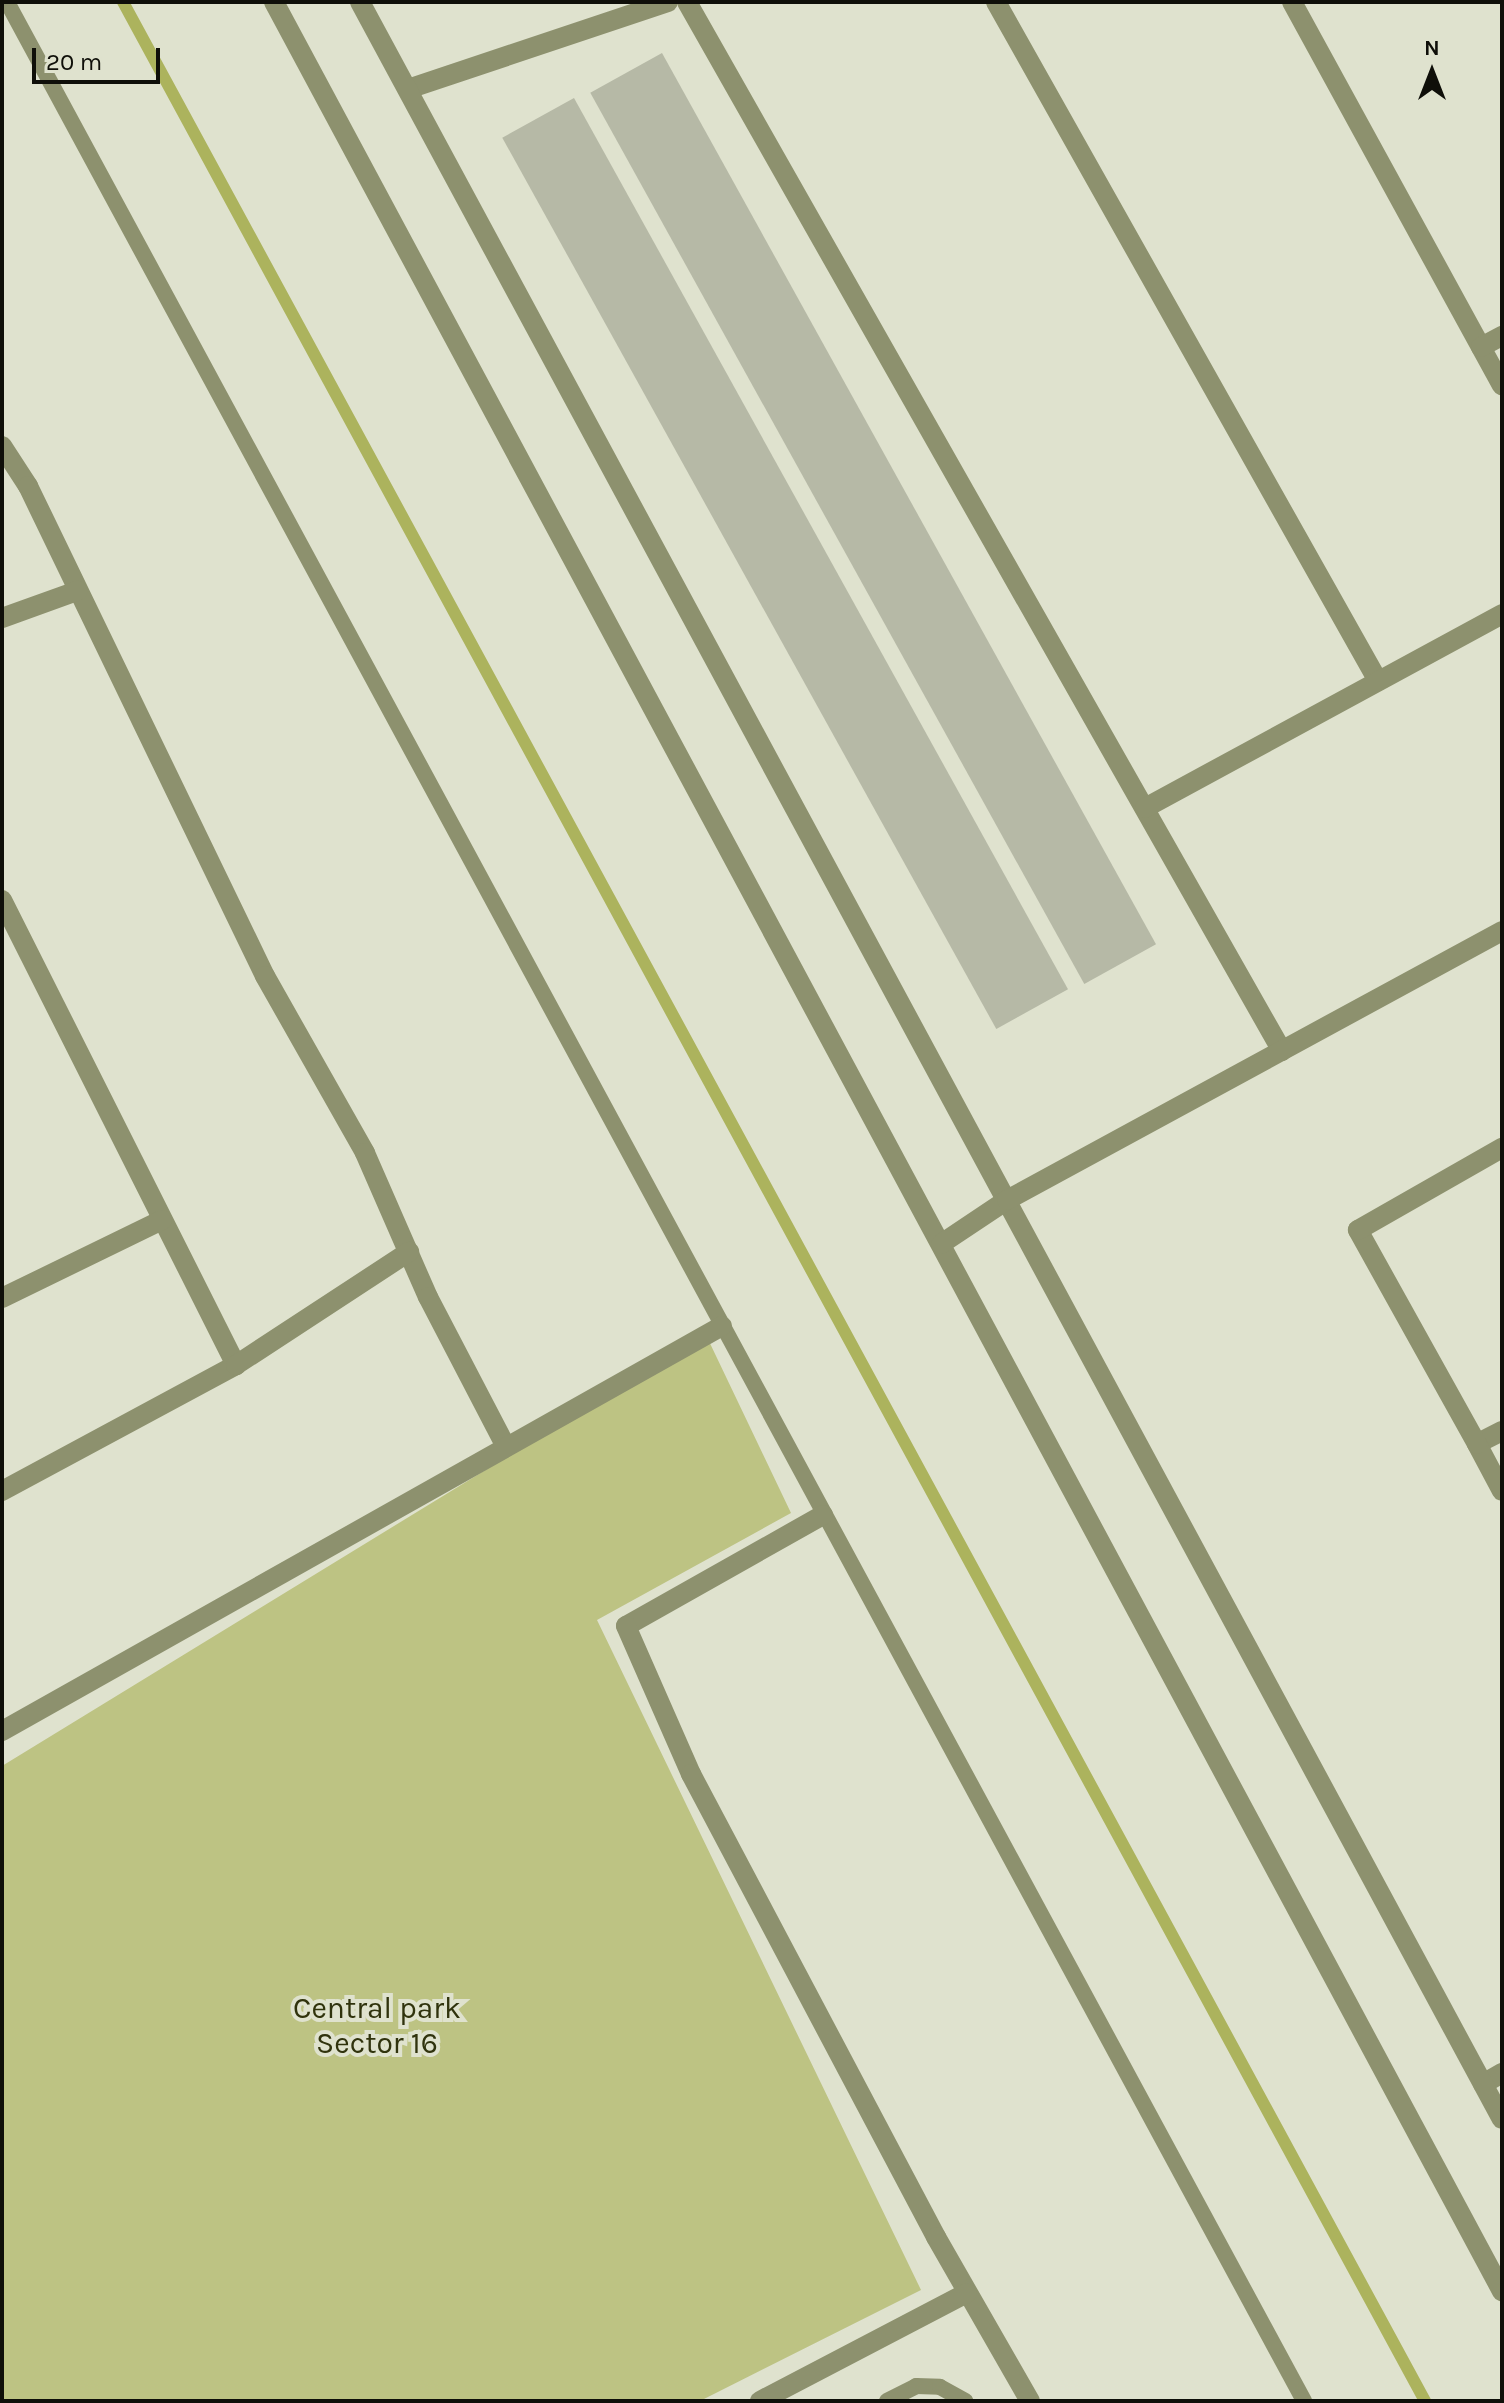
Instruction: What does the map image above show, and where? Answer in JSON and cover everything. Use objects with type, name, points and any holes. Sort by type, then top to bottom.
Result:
[{"type":"street","points":[[274,2],[1502,2291]]},
{"type":"street","points":[[360,2],[1502,2119]]},
{"type":"street","points":[[408,89],[668,2]]},
{"type":"street","points":[[687,2],[1282,1051]]},
{"type":"street","points":[[996,2],[1378,681]]},
{"type":"street","points":[[1292,2],[1502,385]]},
{"type":"street","points":[[1481,347],[1502,336]]},
{"type":"street","points":[[2,446],[77,591],[265,976],[365,1153],[409,1252],[506,1447]]},
{"type":"street","points":[[2,618],[77,591]]},
{"type":"street","points":[[1145,808],[1502,614]]},
{"type":"street","points":[[2,900],[162,1220],[201,1284],[236,1365]]},
{"type":"street","points":[[941,1244],[1007,1200],[1502,931]]},
{"type":"street","points":[[1502,1148],[1358,1230],[1502,1491]]},
{"type":"street","points":[[2,1298],[162,1220]]},
{"type":"street","points":[[2,1491],[236,1365],[409,1252]]},
{"type":"street","points":[[2,1731],[722,1326]]},
{"type":"street","points":[[1477,1444],[1502,1431]]},
{"type":"street","points":[[823,1515],[626,1626],[691,1774],[967,2293],[1030,2401]]},
{"type":"street","points":[[1483,2084],[1502,2073]]},
{"type":"street","points":[[760,2401],[967,2293]]},
{"type":"lane","points":[[7,2],[1304,2401]]},
{"type":"lane","points":[[887,2401],[916,2386],[940,2387],[965,2401]]},
{"type":"green space","name":"Central park Sector 16","points":[[706,1335],[791,1513],[597,1620],[921,2290],[700,2401],[2,2401],[2,1766]]},
{"type":"building","points":[[662,53],[1156,944],[1084,984],[590,93]]},
{"type":"building","points":[[574,98],[1068,989],[996,1029],[502,138]]},
{"type":"waterway","points":[[123,2],[1425,2401]]}]
